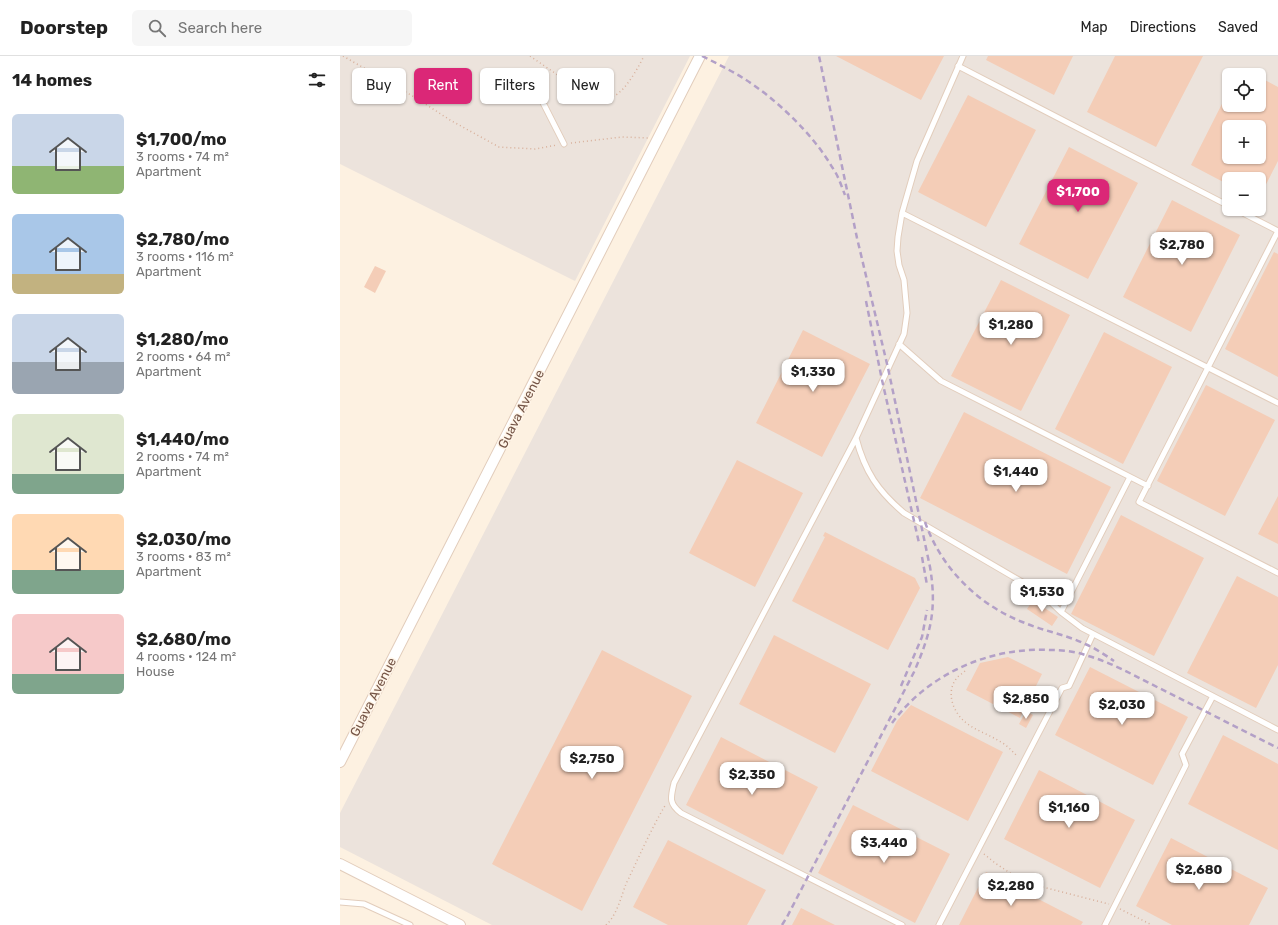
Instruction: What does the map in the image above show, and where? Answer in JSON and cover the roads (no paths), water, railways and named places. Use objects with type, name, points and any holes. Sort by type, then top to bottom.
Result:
[{"type":"street","name":"Guava Avenue","points":[[340,762],[700,56]]},
{"type":"street","points":[[340,864],[460,925]]},
{"type":"lane","points":[[902,925],[681,813],[674,808],[671,802],[674,783],[856,438],[904,334],[907,314],[904,280],[899,265],[898,251],[898,237],[902,213],[918,161],[963,56]]},
{"type":"lane","points":[[958,66],[1222,202]]},
{"type":"lane","points":[[544,104],[564,144]]},
{"type":"lane","points":[[902,213],[1278,403]]},
{"type":"lane","points":[[1249,216],[1278,231],[1140,502],[1278,573]]},
{"type":"lane","points":[[899,344],[941,381],[1148,486]]},
{"type":"lane","points":[[856,438],[861,457],[874,481],[894,504],[914,520],[1041,593],[1061,612],[1082,628],[1278,730]]},
{"type":"lane","points":[[1061,612],[1130,477]]},
{"type":"lane","points":[[939,925],[1062,688],[1069,686],[1093,634]]},
{"type":"lane","points":[[1105,925],[1186,765],[1182,754],[1213,696]]},
{"type":"lane","points":[[340,902],[364,904],[410,925]]},
{"type":"railway","points":[[702,56],[743,78],[780,106],[815,142],[836,173],[845,195]]},
{"type":"railway","points":[[782,925],[914,672],[925,645],[931,621],[933,596],[930,567],[888,368],[857,238],[819,56]]},
{"type":"railway","points":[[866,301],[882,380],[919,543]]},
{"type":"railway","points":[[925,522],[941,555],[952,570],[977,596],[1008,616],[1032,626],[1078,641],[1114,661]]},
{"type":"railway","points":[[922,557],[927,585]]},
{"type":"railway","points":[[901,686],[922,637],[927,610]]},
{"type":"railway","points":[[892,723],[923,690],[962,667],[982,659],[1004,653],[1027,650],[1058,650],[1095,658],[1131,673],[1278,748]]}]
